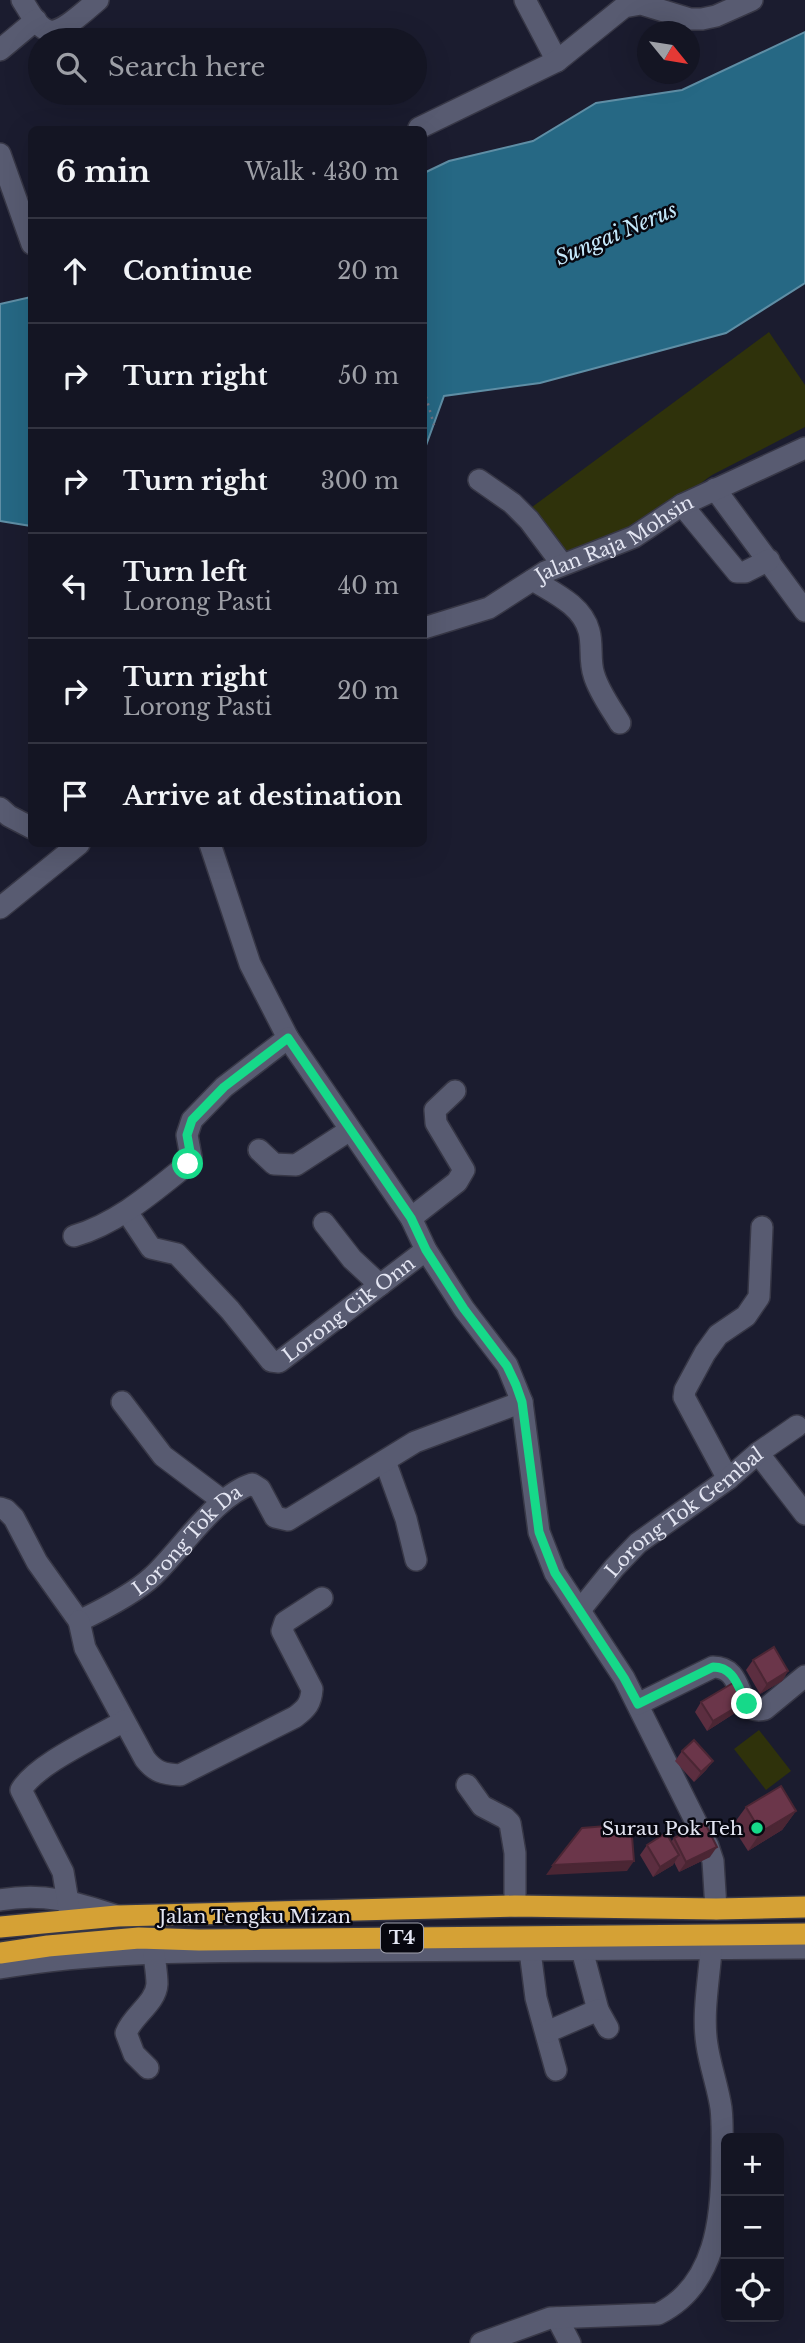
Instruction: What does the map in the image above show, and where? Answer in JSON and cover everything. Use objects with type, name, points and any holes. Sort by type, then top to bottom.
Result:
[{"type":"highway","name":"Jalan Tengku Mizan","points":[[0,1927],[70,1910],[117,1916],[515,1906],[716,1909],[805,1907]]},
{"type":"highway","name":"Jalan Tengku Mizan","points":[[0,1953],[139,1938],[200,1940],[805,1934]]},
{"type":"street","points":[[22,0],[44,28]]},
{"type":"street","points":[[62,28],[98,0]]},
{"type":"street","points":[[525,0],[557,61]]},
{"type":"street","points":[[423,126],[557,61],[624,8],[640,4],[690,19],[702,19],[716,16],[752,0]]},
{"type":"street","points":[[0,50],[36,20]]},
{"type":"street","points":[[0,154],[28,233]]},
{"type":"street","name":"Jalan Raja Mohsin","points":[[427,627],[489,608],[562,564],[634,537],[682,505],[805,448]]},
{"type":"street","points":[[479,480],[512,502],[562,564]]},
{"type":"street","points":[[715,488],[805,611]]},
{"type":"street","points":[[682,505],[737,572],[744,572],[769,561]]},
{"type":"street","points":[[533,580],[570,602],[580,614],[589,629],[593,671],[598,687],[620,723]]},
{"type":"street","points":[[0,808],[28,826]]},
{"type":"street","points":[[0,908],[69,847]]},
{"type":"street","points":[[211,847],[250,964],[288,1038],[411,1218],[426,1250],[464,1309],[507,1366],[522,1402],[539,1532],[555,1573],[638,1704],[708,1846],[713,1861],[716,1909]]},
{"type":"street","points":[[74,1236],[127,1212],[188,1164],[191,1157],[187,1135],[192,1120],[224,1087],[288,1038]]},
{"type":"street","points":[[411,1218],[457,1182],[464,1170],[436,1123],[435,1110],[455,1091]]},
{"type":"street","points":[[258,1150],[274,1164],[296,1165],[350,1130]]},
{"type":"street","name":"Lorong Cik Onn","points":[[127,1212],[151,1248],[177,1254],[230,1310],[271,1361],[279,1362],[426,1250]]},
{"type":"street","points":[[324,1223],[352,1259],[380,1284]]},
{"type":"street","points":[[728,1479],[684,1397],[685,1390],[705,1353],[718,1335],[746,1316],[759,1297],[762,1227]]},
{"type":"street","points":[[122,1402],[163,1456],[223,1501]]},
{"type":"street","name":"Lorong Tok Da","points":[[79,1621],[151,1578],[223,1501],[240,1488],[252,1484],[260,1489],[275,1517],[288,1520],[415,1442],[522,1402]]},
{"type":"street","name":"Lorong Tok Gembal","points":[[580,1610],[614,1567],[638,1543],[797,1426]]},
{"type":"street","points":[[758,1453],[805,1514]]},
{"type":"street","points":[[385,1461],[406,1519],[416,1560]]},
{"type":"street","points":[[0,1508],[14,1518],[37,1562],[79,1621],[85,1648],[124,1721],[153,1769],[163,1774],[180,1776],[295,1717],[307,1708],[312,1689],[282,1631],[282,1626],[322,1598]]},
{"type":"street","points":[[638,1704],[713,1667],[723,1667],[731,1672],[747,1704],[752,1709],[765,1709],[805,1676]]},
{"type":"street","points":[[70,1910],[63,1872],[21,1790],[26,1782],[50,1764],[124,1721]]},
{"type":"street","points":[[467,1785],[482,1806],[510,1823],[515,1853],[515,1906]]},
{"type":"street","points":[[0,1900],[38,1896],[70,1910]]},
{"type":"street","points":[[0,1968],[35,1962],[216,1952],[805,1948]]},
{"type":"street","points":[[547,2032],[603,2019],[582,1950]]},
{"type":"street","points":[[481,2343],[534,2322],[557,2318],[658,2314],[685,2296],[703,2270],[713,2248],[722,2206],[722,2123],[706,2029],[711,1950]]},
{"type":"street","points":[[530,1951],[536,1998],[556,2070]]},
{"type":"street","points":[[148,2068],[134,2054],[127,2033],[134,2018],[155,1993],[157,1984],[153,1954]]},
{"type":"street","points":[[557,2318],[570,2343]]},
{"type":"path","points":[[427,400],[434,425]]},
{"type":"green space","points":[[769,332],[805,385],[805,427],[712,475],[637,529],[563,554],[528,510]]},
{"type":"green space","points":[[759,1730],[791,1771],[766,1790],[734,1749]]},
{"type":"water","name":"Sungai Nerus","points":[[805,32],[805,283],[726,333],[540,383],[444,396],[427,443],[427,172],[449,161],[533,141],[596,103],[682,90],[700,84],[700,82]]},
{"type":"water","points":[[28,298],[28,526],[0,521],[0,304]]},
{"type":"building","points":[[774,1647],[788,1671],[767,1684],[753,1660]]},
{"type":"building","points":[[733,1683],[745,1702],[713,1721],[701,1702]]},
{"type":"building","points":[[694,1740],[713,1761],[701,1772],[682,1751]]},
{"type":"building","points":[[781,1786],[796,1811],[761,1832],[746,1807]]},
{"type":"building","points":[[705,1823],[717,1847],[686,1862],[674,1838]]},
{"type":"building","points":[[631,1824],[634,1861],[553,1865],[582,1828]]},
{"type":"building","points":[[666,1833],[679,1855],[660,1867],[647,1845]]},
{"type":"place","name":"Surau Pok Teh","points":[[757,1828]]},
{"type":"route","points":[[188,1164],[191,1157],[187,1135],[192,1120],[224,1087],[288,1038],[411,1218],[426,1250],[464,1309],[507,1366],[522,1402],[539,1532],[555,1573],[638,1704],[713,1667],[723,1667],[731,1672],[747,1704]]}]
